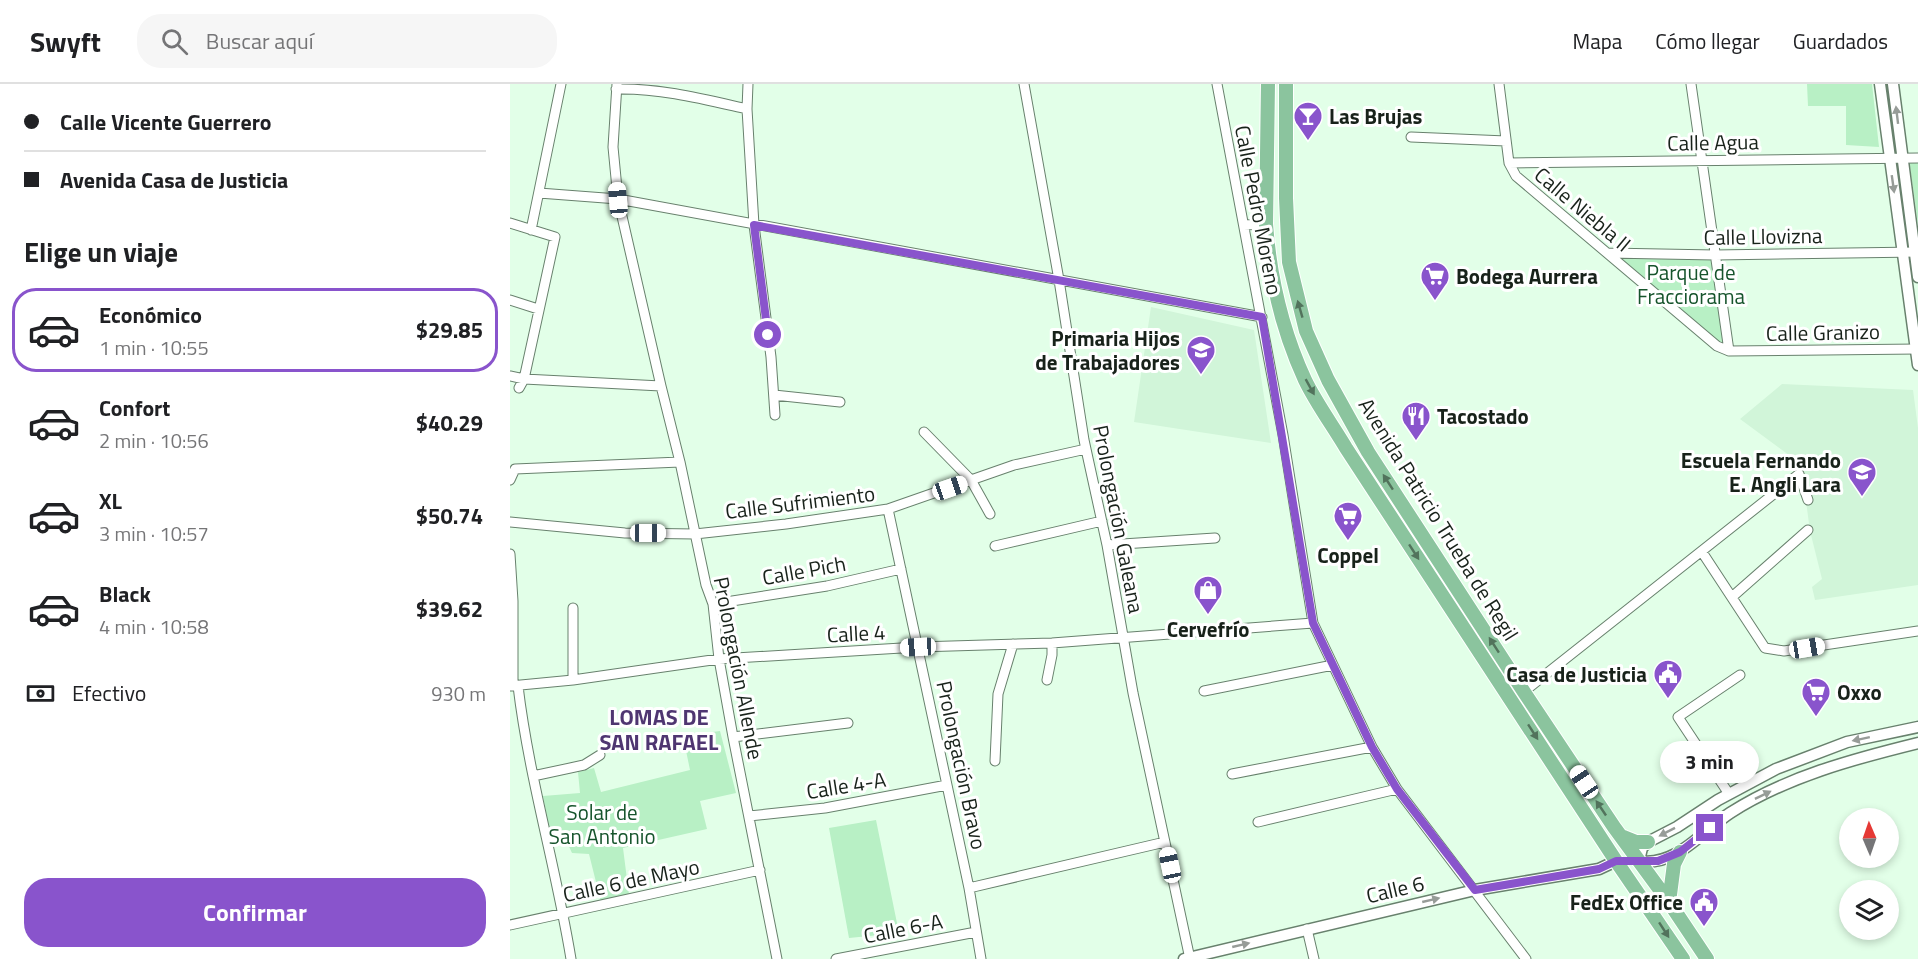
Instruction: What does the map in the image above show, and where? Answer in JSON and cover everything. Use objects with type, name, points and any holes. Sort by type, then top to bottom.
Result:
[{"type":"main road","name":"Avenida Patricio Trueba de Regil","points":[[1268,84],[1266,224],[1283,325],[1306,382],[1346,448],[1616,861],[1683,959]]},
{"type":"main road","name":"Avenida Patricio Trueba de Regil","points":[[1286,84],[1288,262],[1306,331],[1328,380],[1368,452],[1524,692],[1619,835],[1640,861],[1707,959]]},
{"type":"main road","points":[[1619,835],[1636,842],[1648,842]]},
{"type":"main road","points":[[1616,861],[1622,854],[1619,835]]},
{"type":"main road","points":[[1669,902],[1674,864],[1680,852]]},
{"type":"main road","points":[[1616,861],[1640,861]]},
{"type":"main road","points":[[1640,861],[1637,864],[1636,879],[1641,896]]},
{"type":"street","points":[[531,230],[561,84]]},
{"type":"street","points":[[748,84],[747,109],[754,225],[771,357],[775,415]]},
{"type":"street","name":"Prolongación Galeana","points":[[1024,84],[1086,449],[1188,958]]},
{"type":"street","name":"Calle Pedro Moreno","points":[[1217,84],[1262,317],[1313,623],[1372,747],[1397,789],[1526,959]]},
{"type":"street","name":"Calle Niebla II","points":[[1499,84],[1509,163],[1516,176],[1718,346],[1729,351]]},
{"type":"street","points":[[1691,84],[1729,351]]},
{"type":"street","points":[[1880,84],[1918,364]]},
{"type":"street","points":[[1893,84],[1918,277]]},
{"type":"street","points":[[617,87],[645,88],[682,94],[747,109]]},
{"type":"street","name":"Prolongación Allende","points":[[617,87],[613,147],[618,200],[660,386],[680,462],[706,585],[713,604],[719,659],[733,737],[777,959]]},
{"type":"street","points":[[1411,137],[1506,141]]},
{"type":"street","name":"Calle Agua","points":[[1509,163],[1918,158]]},
{"type":"street","points":[[539,193],[618,200],[1262,317]]},
{"type":"street","points":[[510,223],[555,237],[522,383]]},
{"type":"street","points":[[1244,225],[1266,224]]},
{"type":"street","name":"Calle Llovizna","points":[[1608,254],[1916,252]]},
{"type":"street","points":[[510,300],[538,309]]},
{"type":"street","name":"Calle Granizo","points":[[1729,351],[1917,349]]},
{"type":"street","points":[[510,376],[522,383],[660,386]]},
{"type":"street","points":[[774,395],[840,402]]},
{"type":"street","points":[[924,432],[971,480],[990,514]]},
{"type":"street","name":"Calle Sufrimiento","points":[[510,522],[625,533],[695,534],[786,524],[888,509],[1014,465],[1086,449]]},
{"type":"street","points":[[510,480],[515,469],[680,462]]},
{"type":"street","points":[[1512,701],[1799,474],[1808,500]]},
{"type":"street","name":"Prolongación Bravo","points":[[888,509],[969,888],[981,959]]},
{"type":"street","points":[[995,546],[1102,521]]},
{"type":"street","points":[[1732,597],[1808,530]]},
{"type":"street","points":[[1107,545],[1215,538]]},
{"type":"street","points":[[1702,552],[1765,648],[1784,651],[1918,631]]},
{"type":"street","points":[[510,554],[514,686],[571,959]]},
{"type":"street","name":"Calle Pich","points":[[713,604],[827,586],[901,569]]},
{"type":"street","points":[[573,608],[573,680]]},
{"type":"street","name":"Calle 4","points":[[514,686],[719,659],[918,647],[1052,643],[1313,623]]},
{"type":"street","points":[[1047,680],[1053,655],[1052,643]]},
{"type":"street","points":[[995,760],[998,694],[1013,644]]},
{"type":"street","points":[[1204,691],[1333,665]]},
{"type":"street","points":[[1729,794],[1678,717],[1740,675]]},
{"type":"street","points":[[733,737],[848,723]]},
{"type":"street","points":[[1918,727],[1847,742],[1776,769],[1718,800],[1677,827],[1648,842],[1642,848],[1640,861],[1658,861],[1680,852],[1728,814],[1790,782],[1846,762],[1918,743]]},
{"type":"street","points":[[1232,774],[1372,747]]},
{"type":"street","points":[[533,776],[584,765],[600,755]]},
{"type":"street","name":"Calle 4-A","points":[[749,816],[825,808],[947,785]]},
{"type":"street","points":[[1258,822],[1397,789]]},
{"type":"street","points":[[1718,800],[1728,814]]},
{"type":"street","points":[[969,888],[1165,842]]},
{"type":"street","name":"Calle 6","points":[[1188,958],[1475,890],[1599,869],[1616,861]]},
{"type":"street","name":"Calle 6 de Mayo","points":[[510,925],[760,870]]},
{"type":"street","points":[[1307,929],[1314,959]]},
{"type":"street","name":"Calle 6-A","points":[[836,959],[885,954],[976,932]]},
{"type":"shaded area","name":"Primaria Hijos de Trabajadores","points":[[1151,307],[1254,330],[1271,443],[1134,422]]},
{"type":"shaded area","name":"Escuela Fernando E. Angli Lara","points":[[1782,384],[1913,390],[1918,428],[1918,585],[1815,600],[1812,587],[1822,579],[1810,531],[1801,464],[1740,419]]},
{"type":"green space","points":[[1807,84],[1872,84],[1879,147],[1846,145],[1846,106],[1808,106]]},
{"type":"green space","points":[[1909,159],[1918,159],[1918,224]]},
{"type":"green space","name":"Parque de Fracciorama","points":[[1715,255],[1729,351],[1611,256]]},
{"type":"green space","name":"Solar de San Antonio","points":[[720,731],[736,793],[700,801],[707,829],[623,848],[629,895],[601,902],[589,854],[572,853],[565,838],[551,839],[543,796],[580,793],[578,772],[594,768],[601,792],[690,770],[683,736]]},
{"type":"green space","points":[[876,820],[899,933],[849,938],[829,828]]},
{"type":"place","name":"Las Brujas","points":[[1308,142]]},
{"type":"place","name":"Bodega Aurrera","points":[[1435,302]]},
{"type":"place","name":"Primaria Hijos de Trabajadores","points":[[1201,376]]},
{"type":"place","name":"Tacostado","points":[[1416,442]]},
{"type":"place","name":"Escuela Fernando E. Angli Lara","points":[[1862,498]]},
{"type":"place","name":"Coppel","points":[[1348,542]]},
{"type":"place","name":"Cervefrío","points":[[1208,616]]},
{"type":"place","name":"Casa de Justicia","points":[[1668,700]]},
{"type":"place","name":"Oxxo","points":[[1816,718]]},
{"type":"place","name":"FedEx Office","points":[[1704,928]]},
{"type":"district","name":"LOMAS DE SAN RAFAEL","points":[[659,730]]},
{"type":"route","points":[[768,335],[754,225],[837,238],[1262,317],[1313,623],[1372,747],[1397,789],[1475,890],[1599,869],[1616,861],[1658,861],[1680,852],[1710,828]]}]
